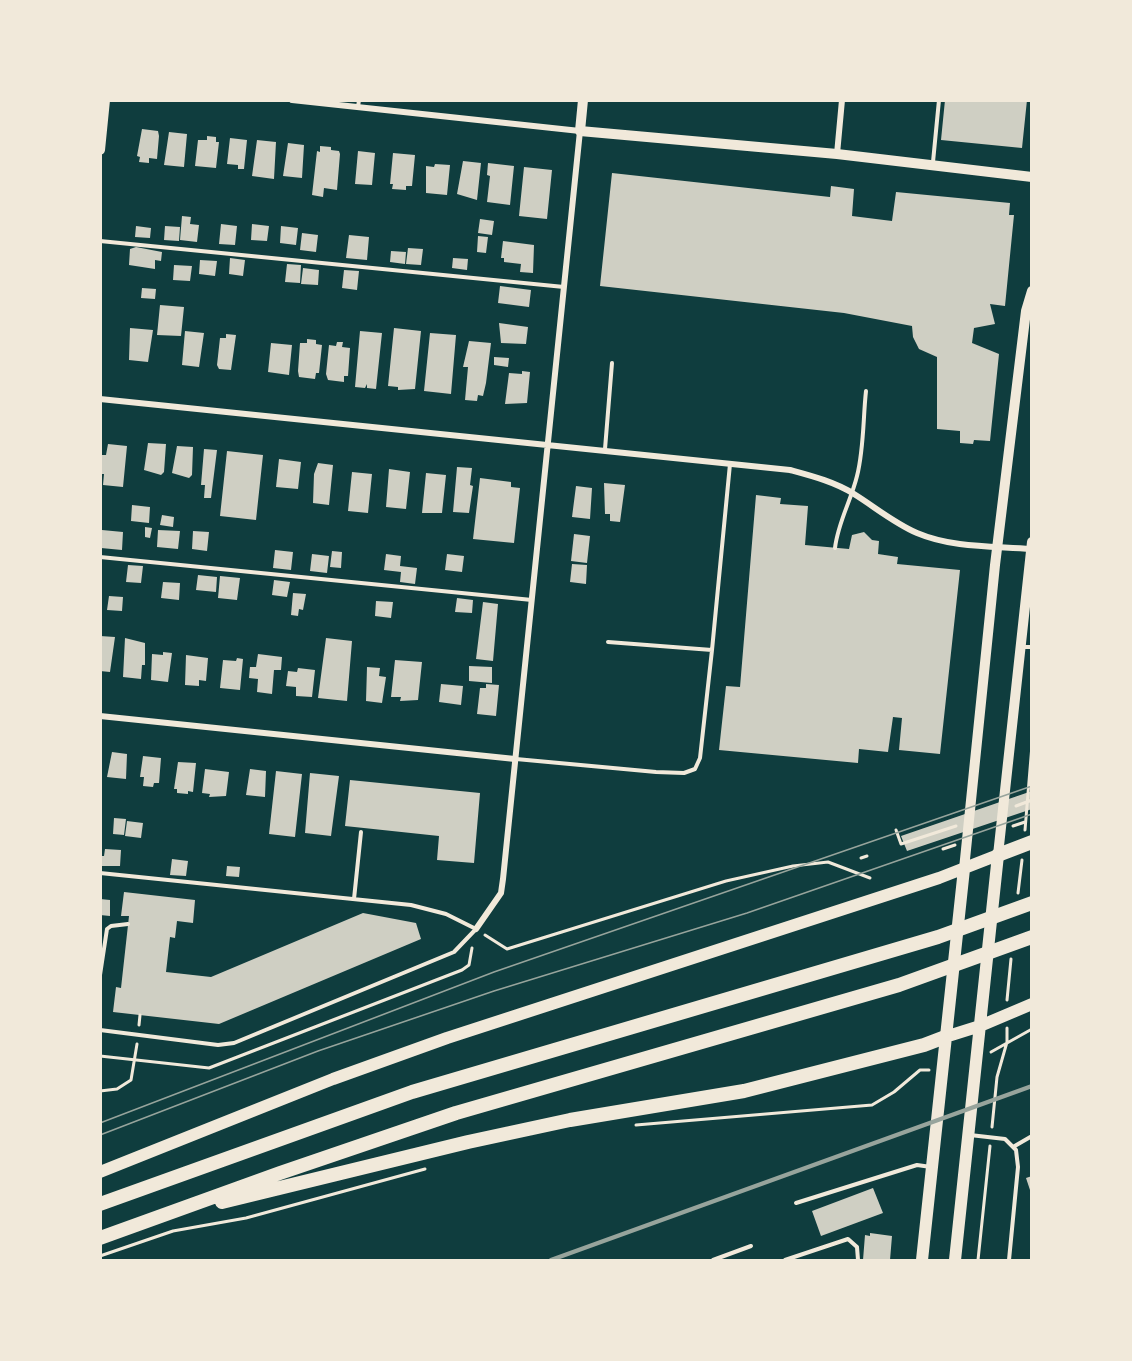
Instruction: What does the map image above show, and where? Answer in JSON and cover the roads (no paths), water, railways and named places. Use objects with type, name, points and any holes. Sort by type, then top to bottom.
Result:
[{"type":"highway","points":[[998,855],[1032,842]]},
{"type":"highway","points":[[100,1204],[412,1092],[938,937],[1032,903]]},
{"type":"highway","points":[[100,1238],[280,1173],[482,1106],[899,985],[1032,937]]},
{"type":"highway","points":[[158,1217],[468,1142],[570,1120],[744,1091],[913,1048],[945,1037]]},
{"type":"main road","points":[[100,150],[105,100]]},
{"type":"main road","points":[[583,100],[580,131],[837,154],[1032,177]]},
{"type":"main road","points":[[922,1260],[998,546],[1026,311],[1032,291]]},
{"type":"main road","points":[[955,1260],[1000,830],[1026,647],[1031,547]]},
{"type":"main road","points":[[100,1172],[333,1079],[447,1038],[964,869],[998,855]]},
{"type":"main road","points":[[945,1037],[980,1026],[1032,1004]]},
{"type":"street","points":[[292,100],[359,104],[580,131],[501,893],[476,929]]},
{"type":"street","points":[[837,154],[842,100]]},
{"type":"street","points":[[100,399],[549,443],[790,470],[824,479],[853,493],[894,521],[918,534],[942,541],[1031,547]]},
{"type":"street","points":[[100,716],[515,759]]},
{"type":"lane","points":[[932,167],[939,100]]},
{"type":"lane","points":[[100,241],[564,287]]},
{"type":"lane","points":[[605,449],[612,363]]},
{"type":"lane","points":[[835,548],[837,528],[853,493],[858,472],[866,391]]},
{"type":"lane","points":[[515,759],[656,772],[684,773],[695,769],[700,758],[730,464]]},
{"type":"lane","points":[[100,557],[532,600]]},
{"type":"lane","points":[[608,642],[712,650]]},
{"type":"lane","points":[[354,899],[361,832]]},
{"type":"lane","points":[[100,873],[411,905],[446,914],[476,929],[454,951],[234,1043],[218,1045],[100,1030]]},
{"type":"lane","points":[[100,975],[107,929],[111,926],[128,924]]},
{"type":"lane","points":[[968,1134],[1005,1139],[1013,1147],[1017,1167],[1009,1260]]},
{"type":"lane","points":[[1013,1147],[1032,1136]]},
{"type":"lane","points":[[796,1203],[917,1165],[932,1167]]},
{"type":"lane","points":[[785,1260],[848,1239],[857,1247],[858,1260]]},
{"type":"lane","points":[[713,1260],[751,1246]]},
{"type":"tram line","points":[[100,1123],[494,972],[1032,786]]},
{"type":"tram line","points":[[100,1135],[318,1051],[494,991],[747,913],[1032,814]]},
{"type":"railway","points":[[551,1260],[1032,1086]]}]
